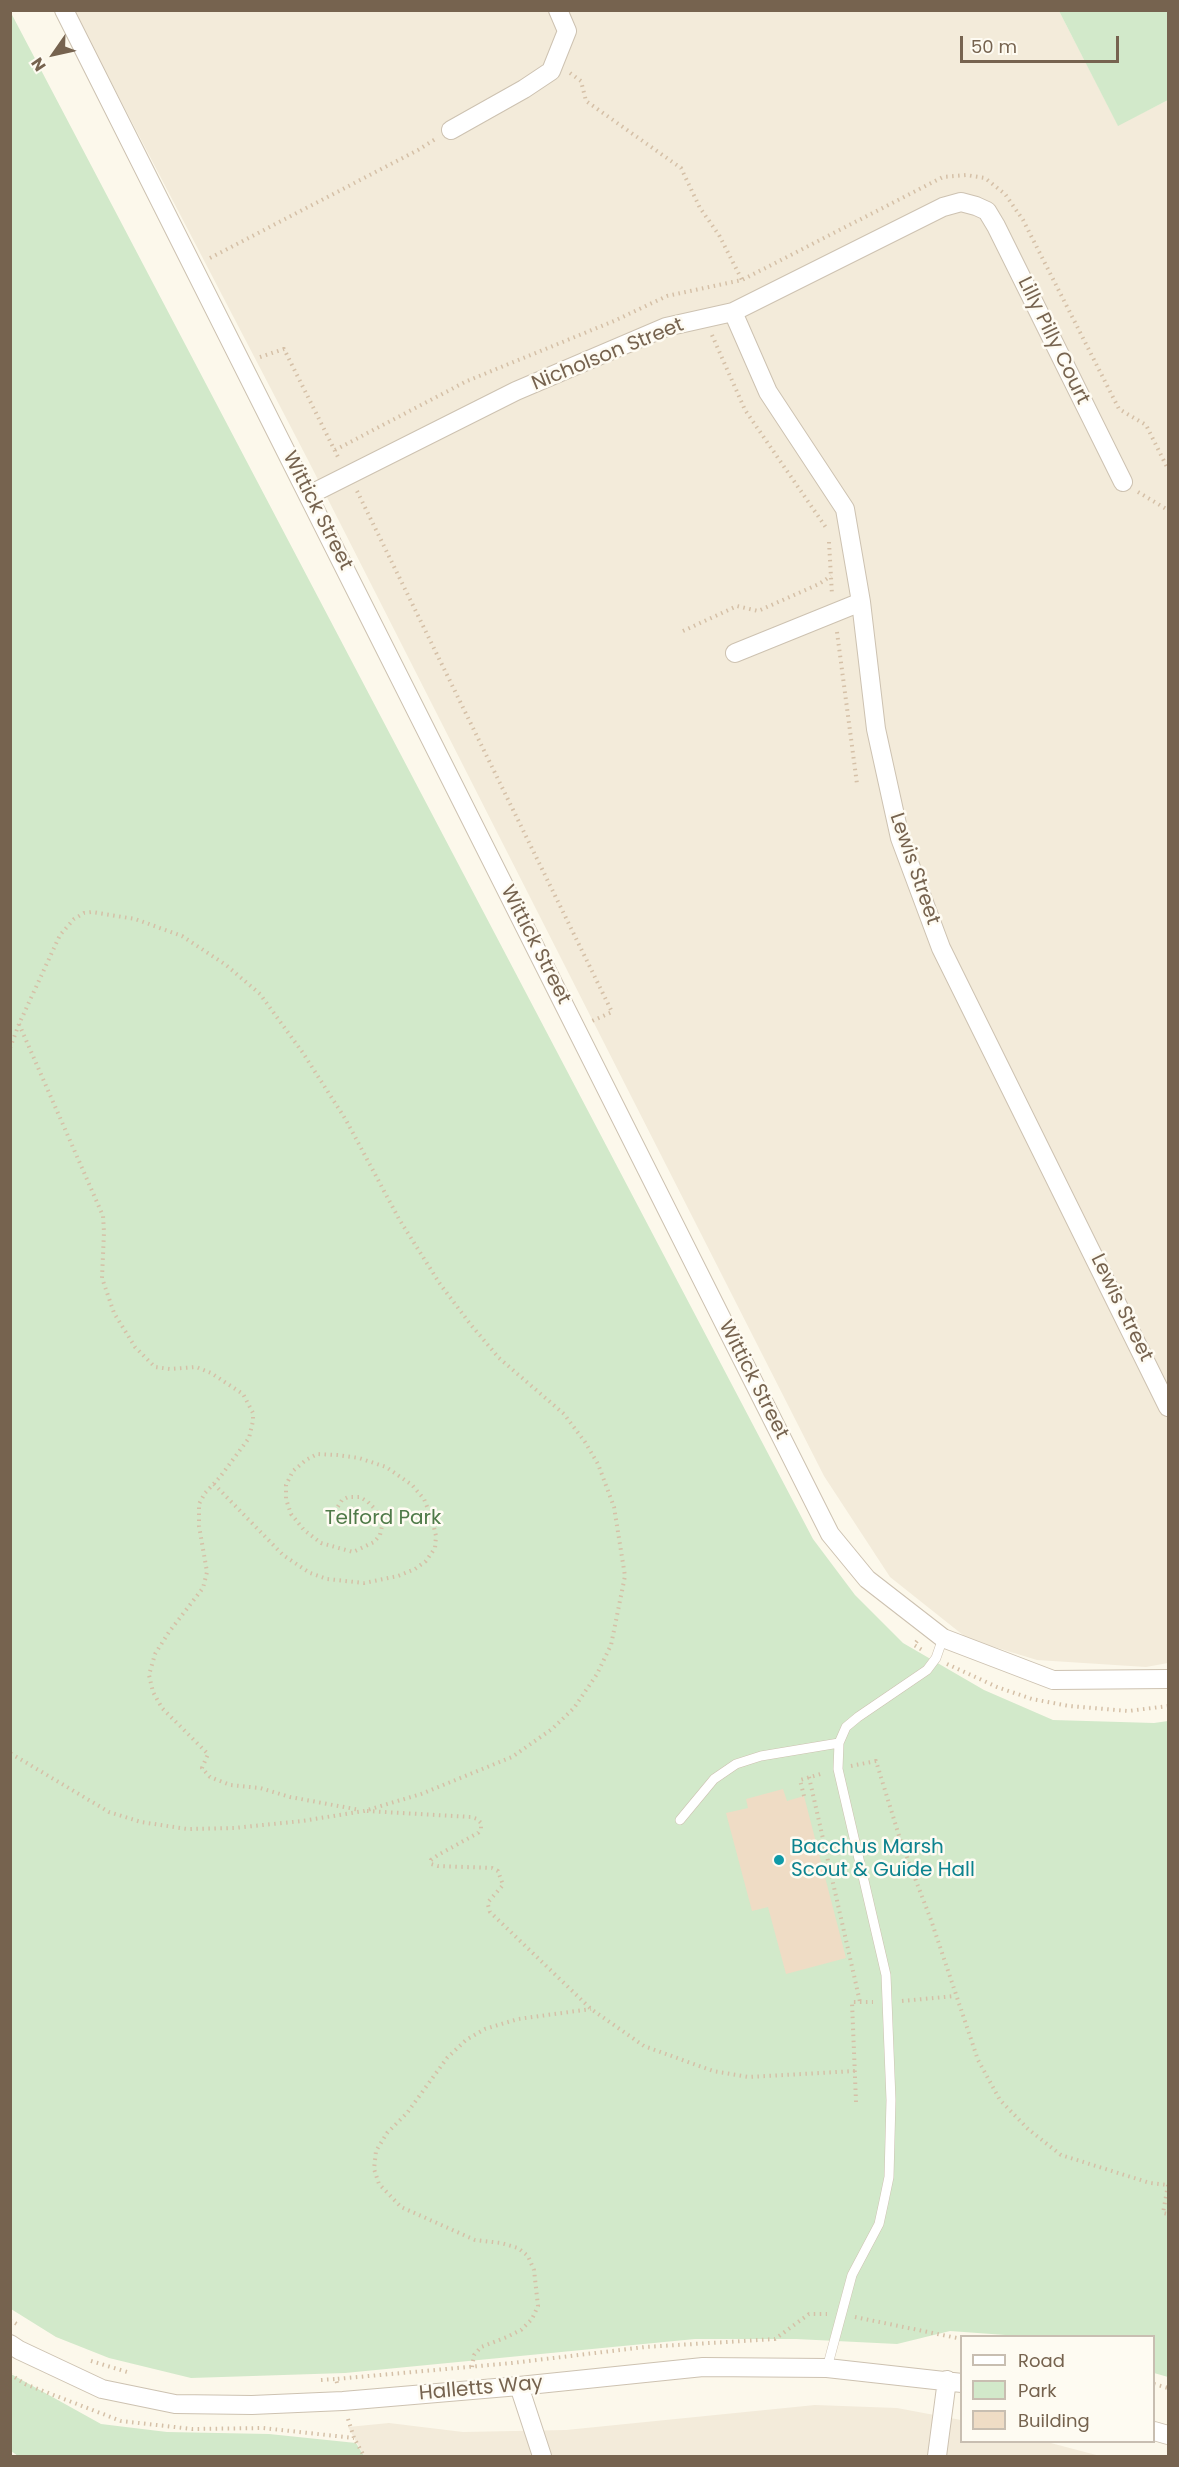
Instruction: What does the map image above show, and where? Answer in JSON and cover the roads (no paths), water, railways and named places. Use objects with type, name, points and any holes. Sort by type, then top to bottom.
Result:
[{"type":"street","name":"Wittick Street","points":[[64,10],[830,1534],[867,1579],[943,1638],[1053,1680],[1168,1679]]},
{"type":"street","points":[[451,130],[551,71],[567,31],[558,10]]},
{"type":"street","name":"Nicholson Street","points":[[309,495],[516,391],[666,327],[733,312],[942,207],[961,202],[976,206]]},
{"type":"street","name":"Lilly Pilly Court","points":[[976,206],[987,211],[996,226],[1123,482]]},
{"type":"street","name":"Lewis Street","points":[[733,312],[768,392],[845,509],[861,602],[876,729],[900,838],[937,937],[1168,1407]]},
{"type":"street","points":[[735,653],[861,602]]},
{"type":"street","name":"Halletts Way","points":[[10,2344],[102,2389],[175,2404],[252,2405],[343,2401],[703,2367],[827,2368],[954,2382]]},
{"type":"street","points":[[937,2457],[954,2382]]},
{"type":"street","points":[[519,2386],[542,2457]]},
{"type":"lane","points":[[827,2368],[852,2275],[879,2224],[889,2177],[891,2100],[886,1975],[838,1769],[839,1743],[846,1727],[858,1717],[927,1670],[936,1658],[943,1638]]},
{"type":"lane","points":[[680,1820],[714,1779],[736,1764],[761,1756],[839,1743]]},
{"type":"place","name":"Bacchus Marsh Scout & Guide Hall","points":[[779,1860]]},
{"type":"park label","name":"Telford Park","points":[[383,1519]]}]
